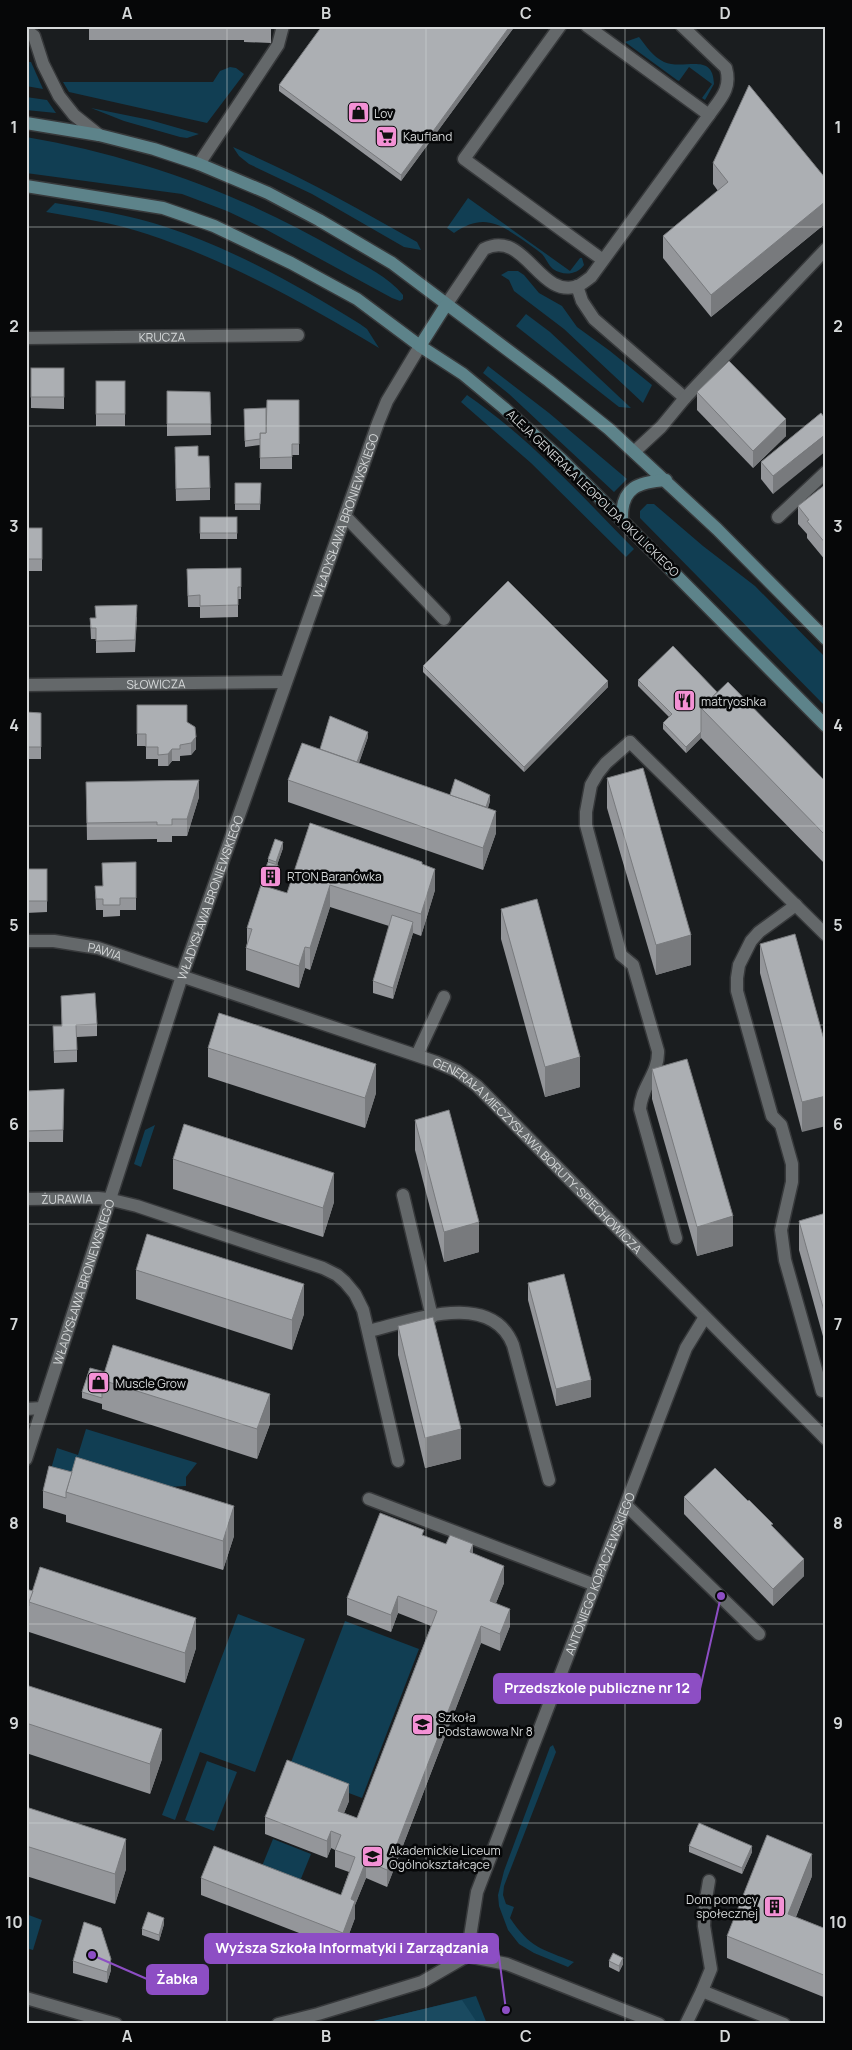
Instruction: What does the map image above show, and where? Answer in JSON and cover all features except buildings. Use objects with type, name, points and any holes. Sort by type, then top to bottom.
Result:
[{"type":"main road","points":[[26,123],[100,135],[154,149],[199,164],[268,193],[319,220],[392,263],[549,381],[634,452],[666,480],[826,638]]},
{"type":"main road","name":"ALEJA GENERAŁA LEOPOLDA OKULICKIEGO","points":[[26,186],[163,208],[214,226],[291,263],[357,300],[420,346],[463,374],[561,459],[622,518],[826,726]]},
{"type":"main road","points":[[420,346],[446,305]]},
{"type":"main road","points":[[622,518],[621,505],[628,493],[636,486],[649,481],[666,480]]},
{"type":"street","points":[[199,164],[278,45],[283,26]]},
{"type":"street","points":[[560,26],[464,159],[604,260]]},
{"type":"street","points":[[587,26],[709,116]]},
{"type":"street","points":[[446,305],[484,249],[492,245],[502,244],[510,248],[532,264],[550,282],[564,286],[577,286],[591,277],[709,116],[728,85],[729,78],[726,68],[682,26]]},
{"type":"street","points":[[26,30],[34,36],[43,64],[59,96],[74,115],[100,135]]},
{"type":"street","points":[[634,452],[661,427],[685,398],[826,249]]},
{"type":"street","points":[[577,286],[582,301],[594,320],[685,398]]},
{"type":"street","name":"KRUCZA","points":[[26,338],[298,335]]},
{"type":"street","name":"WŁADYSŁAWA BRONIEWSKIEGO","points":[[26,1459],[108,1199],[182,976],[285,682],[387,401],[420,346]]},
{"type":"street","points":[[778,517],[825,475]]},
{"type":"street","points":[[345,516],[444,619]]},
{"type":"street","name":"SŁOWICZA","points":[[26,685],[285,682]]},
{"type":"street","points":[[676,1238],[640,1109],[643,1091],[657,1065],[658,1051],[633,965],[621,954],[586,825],[587,798],[591,785],[606,763],[630,742],[826,935]]},
{"type":"street","points":[[796,905],[759,932],[751,941],[739,965],[737,991],[772,1116],[781,1126],[792,1164],[792,1182],[782,1222],[781,1240],[822,1391]]},
{"type":"street","name":"PAWIA","points":[[26,940],[54,941],[98,948],[182,976]]},
{"type":"street","name":"GENERAŁA MIECZYSŁAWA BORUTY-SPIECHOWICZA","points":[[182,976],[417,1055],[457,1071],[477,1086],[826,1439]]},
{"type":"street","points":[[417,1055],[444,997]]},
{"type":"street","points":[[403,1195],[432,1317]]},
{"type":"street","name":"ŻURAWIA","points":[[26,1199],[108,1199],[137,1206],[307,1262],[337,1275],[355,1294],[363,1310],[398,1461]]},
{"type":"street","points":[[369,1331],[460,1312],[481,1316],[502,1327],[509,1336],[549,1480]]},
{"type":"street","name":"ANTONIEGO KOPACZEWSKIEGO","points":[[467,1956],[477,1892],[686,1348],[705,1317]]},
{"type":"street","points":[[26,1409],[42,1408]]},
{"type":"street","points":[[369,1499],[595,1585]]},
{"type":"street","points":[[626,1505],[759,1634]]},
{"type":"street","points":[[686,2024],[711,1969],[704,1926],[704,1905],[710,1881]]},
{"type":"street","points":[[278,2024],[362,2002],[422,1982],[467,1956],[507,1964],[659,2024]]},
{"type":"street","points":[[702,1991],[784,2024]]},
{"type":"street","points":[[26,1998],[116,2024]]},
{"type":"shaded area","points":[[639,37],[653,54],[664,62],[680,65],[696,64],[709,68],[714,84],[705,100],[702,98],[712,84],[689,67],[679,81],[677,80],[625,42]]},
{"type":"shaded area","points":[[26,62],[31,62],[43,89],[26,86]]},
{"type":"shaded area","points":[[230,67],[236,68],[244,74],[207,123],[69,92],[63,82],[213,82],[220,71]]},
{"type":"shaded area","points":[[26,97],[47,100],[56,113],[26,110]]},
{"type":"shaded area","points":[[91,108],[150,120],[199,134],[187,138],[180,137],[124,121]]},
{"type":"shaded area","points":[[26,137],[108,155],[189,180],[228,196],[304,231],[366,266],[397,288],[403,295],[403,299],[400,301],[392,298],[267,230],[227,211],[182,194],[26,173]]},
{"type":"shaded area","points":[[233,147],[280,168],[349,204],[417,242],[421,250],[404,247],[312,194],[249,164],[239,156]]},
{"type":"shaded area","points":[[468,198],[570,271],[580,258],[582,258],[584,265],[574,273],[561,273],[551,267],[537,250],[511,232],[488,222],[472,224],[454,233],[447,228]]},
{"type":"shaded area","points":[[55,203],[139,219],[216,246],[314,296],[360,324],[367,329],[379,348],[323,315],[237,270],[135,230],[46,212]]},
{"type":"shaded area","points":[[508,271],[518,271],[524,275],[539,293],[562,306],[577,327],[652,385],[643,403],[564,329],[514,291],[509,280],[501,275]]},
{"type":"shaded area","points":[[526,314],[550,332],[631,408],[619,407],[516,326]]},
{"type":"shaded area","points":[[488,366],[549,413],[627,479],[614,492],[509,394],[483,373]]},
{"type":"shaded area","points":[[467,395],[512,429],[533,448],[634,549],[626,557],[531,463],[461,402]]},
{"type":"shaded area","points":[[647,504],[654,504],[703,546],[755,586],[826,658],[826,707],[640,518],[640,511]]},
{"type":"shaded area","points":[[155,1125],[141,1167],[134,1164],[145,1130]]},
{"type":"shaded area","points":[[86,1429],[197,1463],[186,1477],[186,1486],[151,1488],[51,1469],[57,1448],[78,1455]]},
{"type":"shaded area","points":[[238,1614],[305,1639],[255,1772],[200,1752],[175,1820],[162,1815]]},
{"type":"shaded area","points":[[345,1621],[419,1649],[362,1798],[288,1770]]},
{"type":"shaded area","points":[[553,1745],[556,1752],[504,1886],[503,1895],[506,1904],[514,1907],[510,1918],[524,1936],[553,1954],[574,1962],[568,1967],[534,1953],[519,1944],[508,1930],[499,1906],[498,1895],[504,1871],[550,1747]]},
{"type":"shaded area","points":[[207,1761],[237,1772],[214,1831],[185,1820]]},
{"type":"shaded area","points":[[273,1839],[311,1854],[296,1891],[258,1876]]},
{"type":"shaded area","points":[[26,1914],[42,1920],[33,1950],[26,1948]]},
{"type":"shaded area","points":[[476,1996],[487,2024],[363,2024]]},
{"type":"shaded area","points":[[462,2000],[478,2024],[363,2024],[369,2022]]},
{"type":"place","name":"Lov","points":[[358,113]]},
{"type":"place","name":"Kaufland","points":[[387,136]]},
{"type":"place","name":"matryoshka","points":[[685,701]]},
{"type":"place","name":"RTON Baranówka","points":[[271,876]]},
{"type":"place","name":"Muscle Grow","points":[[99,1383]]},
{"type":"place","name":"Przedszkole publiczne nr 12","points":[[721,1596]]},
{"type":"place","name":"Szkoła Podstawowa Nr 8","points":[[422,1724]]},
{"type":"place","name":"Akademickie Liceum Ogólnokształcące","points":[[373,1857]]},
{"type":"place","name":"Dom pomocy społecznej","points":[[774,1906]]},
{"type":"place","name":"Żabka","points":[[92,1955]]},
{"type":"place","name":"Wyższa Szkoła Informatyki i Zarządzania","points":[[506,2010]]}]
